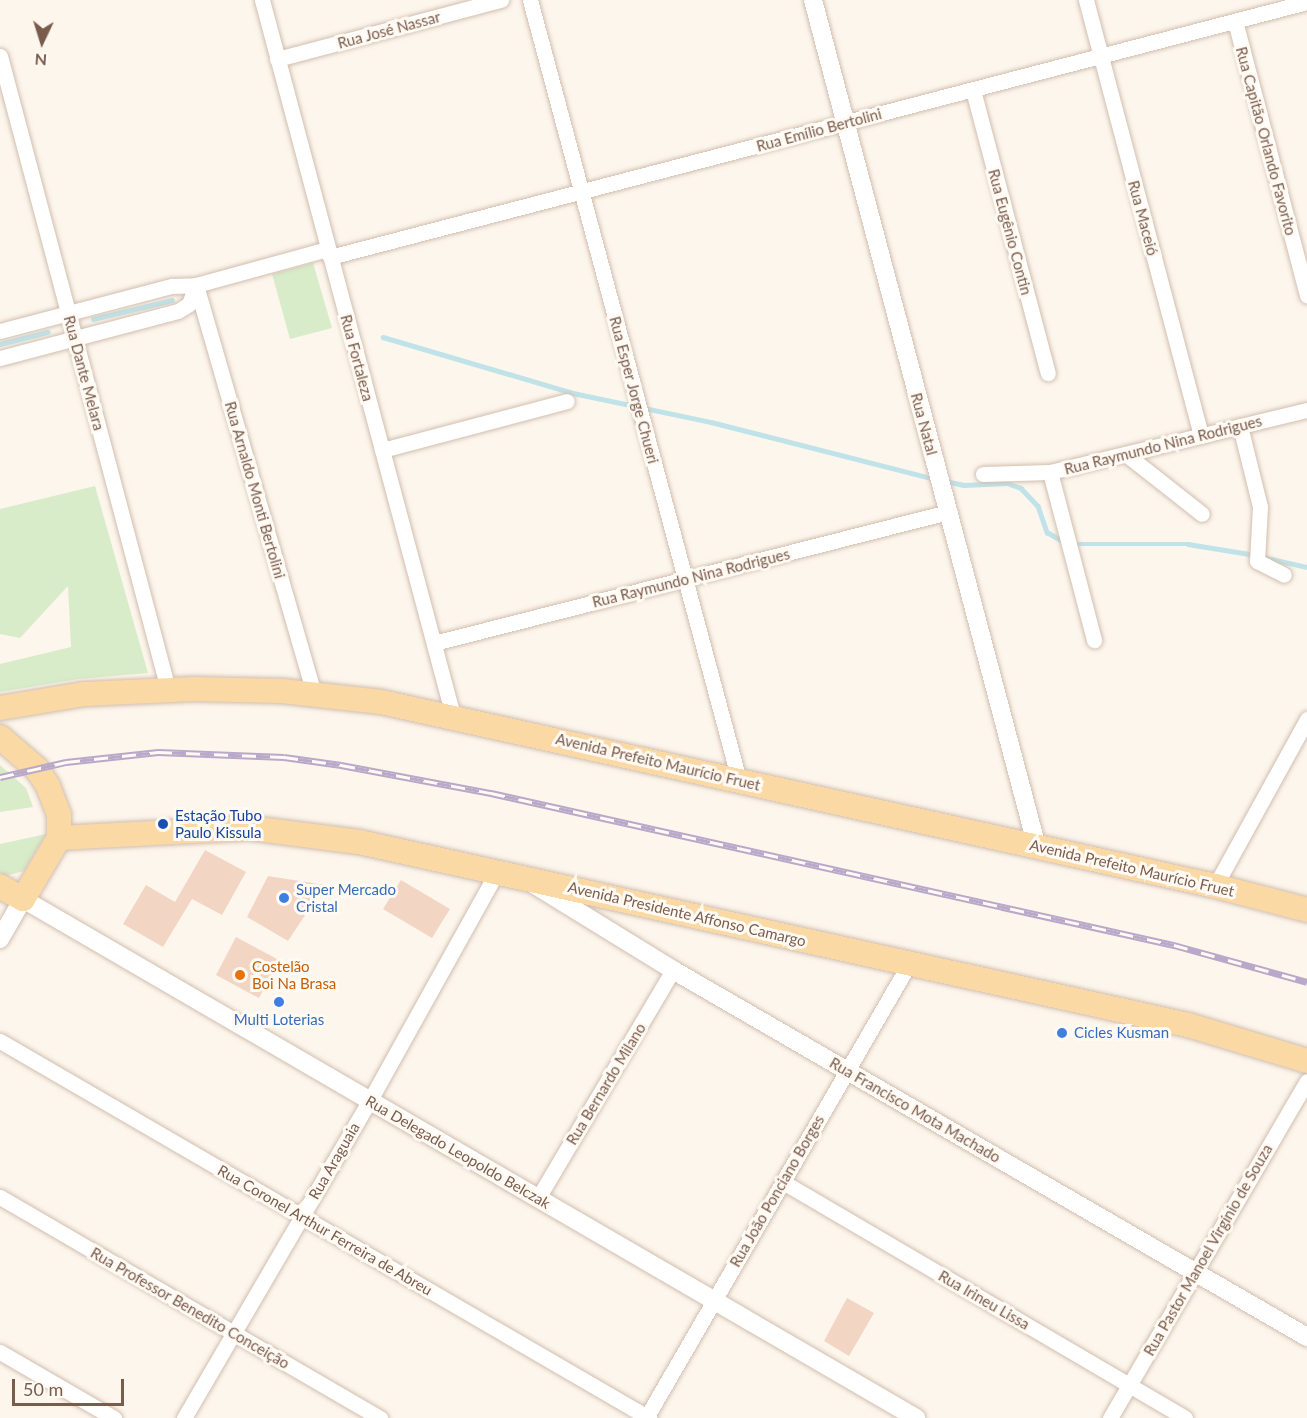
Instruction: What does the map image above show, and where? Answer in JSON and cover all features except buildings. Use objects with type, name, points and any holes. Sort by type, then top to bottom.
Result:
[{"type":"main road","name":"Avenida Prefeito Maurício Fruet","points":[[0,708],[85,694],[168,689],[314,694],[453,716],[1215,886],[1307,910]]},
{"type":"main road","points":[[0,737],[37,769],[48,786],[59,815],[59,838],[23,899]]},
{"type":"main road","name":"Avenida Presidente Affonso Camargo","points":[[59,838],[265,828],[359,842],[498,870],[1188,1025],[1307,1061]]},
{"type":"main road","name":"Rua Delegado Leopoldo Belczak","points":[[0,886],[23,899]]},
{"type":"street","name":"Rua Fortaleza","points":[[262,0],[453,716]]},
{"type":"street","name":"Rua José Nassar","points":[[278,59],[501,0]]},
{"type":"street","name":"Rua Esper Jorge Chueri","points":[[530,0],[739,780]]},
{"type":"street","name":"Rua Natal","points":[[813,0],[1037,847]]},
{"type":"street","name":"Rua Maceió","points":[[1086,0],[1201,436]]},
{"type":"street","name":"Rua Emílio Bertolini","points":[[0,331],[172,286],[196,285],[581,191],[1307,2]]},
{"type":"street","name":"Rua Capitão Orlando Favorito","points":[[1235,21],[1307,296]]},
{"type":"street","name":"Rua Dante Melara","points":[[0,56],[168,689]]},
{"type":"street","name":"Rua Eugênio Contin","points":[[973,90],[1048,374]]},
{"type":"street","points":[[0,358],[178,311],[189,304],[196,285]]},
{"type":"street","name":"Rua Arnaldo Monti Bertolini","points":[[196,285],[314,694]]},
{"type":"street","points":[[382,450],[567,402]]},
{"type":"street","name":"Rua Raymundo Nina Rodrigues","points":[[983,474],[1050,472],[1307,410]]},
{"type":"street","points":[[1240,426],[1260,507],[1257,561],[1284,575]]},
{"type":"street","points":[[1127,455],[1202,514]]},
{"type":"street","points":[[1050,472],[1094,640]]},
{"type":"street","name":"Rua Raymundo Nina Rodrigues","points":[[434,643],[685,579],[945,504]]},
{"type":"street","points":[[1215,886],[1307,719]]},
{"type":"street","name":"Rua Araguaia","points":[[184,1418],[370,1100],[498,870]]},
{"type":"street","name":"Rua Francisco Mota Machado","points":[[528,878],[673,970],[1307,1337]]},
{"type":"street","points":[[0,939],[23,899]]},
{"type":"street","name":"Rua Delegado Leopoldo Belczak","points":[[23,899],[916,1418]]},
{"type":"street","name":"Rua João Ponciano Borges","points":[[647,1418],[909,964]]},
{"type":"street","name":"Rua Bernardo Milano","points":[[538,1198],[673,970]]},
{"type":"street","name":"Rua Coronel Arthur Ferreira de Abreu","points":[[0,1041],[647,1418]]},
{"type":"street","name":"Rua Pastor Manoel Virgínio de Souza","points":[[1110,1418],[1307,1081]]},
{"type":"street","name":"Rua Irineu Lissa","points":[[783,1182],[1185,1418]]},
{"type":"street","name":"Rua Professor Benedito Conceição","points":[[0,1197],[380,1418]]},
{"type":"street","points":[[0,1352],[114,1418]]},
{"type":"green space","points":[[313,263],[332,328],[290,339],[272,274]]},
{"type":"green space","points":[[95,486],[148,673],[79,679],[0,692],[0,664],[71,647],[68,586],[20,638],[0,634],[0,509]]},
{"type":"green space","points":[[0,765],[26,788],[33,807],[0,812]]},
{"type":"green space","points":[[46,834],[24,871],[5,876],[0,873],[0,844]]},
{"type":"waterway","points":[[93,319],[172,300]]},
{"type":"waterway","points":[[0,344],[47,332]]},
{"type":"waterway","points":[[383,337],[573,393],[711,422],[934,479]]},
{"type":"waterway","points":[[945,481],[964,485],[1007,483],[1021,488],[1038,506],[1047,532],[1064,542]]},
{"type":"waterway","points":[[1072,544],[1188,544],[1255,555]]},
{"type":"waterway","points":[[1263,557],[1307,567]]},
{"type":"railway","points":[[0,777],[66,762],[158,752],[284,757],[341,765],[491,793],[1174,945],[1307,982]]},
{"type":"place","name":"Estação Tubo Paulo Kissula","points":[[163,824]]},
{"type":"place","name":"Super Mercado Cristal","points":[[284,898]]},
{"type":"place","name":"Costelão Boi Na Brasa","points":[[240,975]]},
{"type":"place","name":"Multi Loterias","points":[[279,1002]]},
{"type":"place","name":"Cicles Kusman","points":[[1062,1033]]}]
